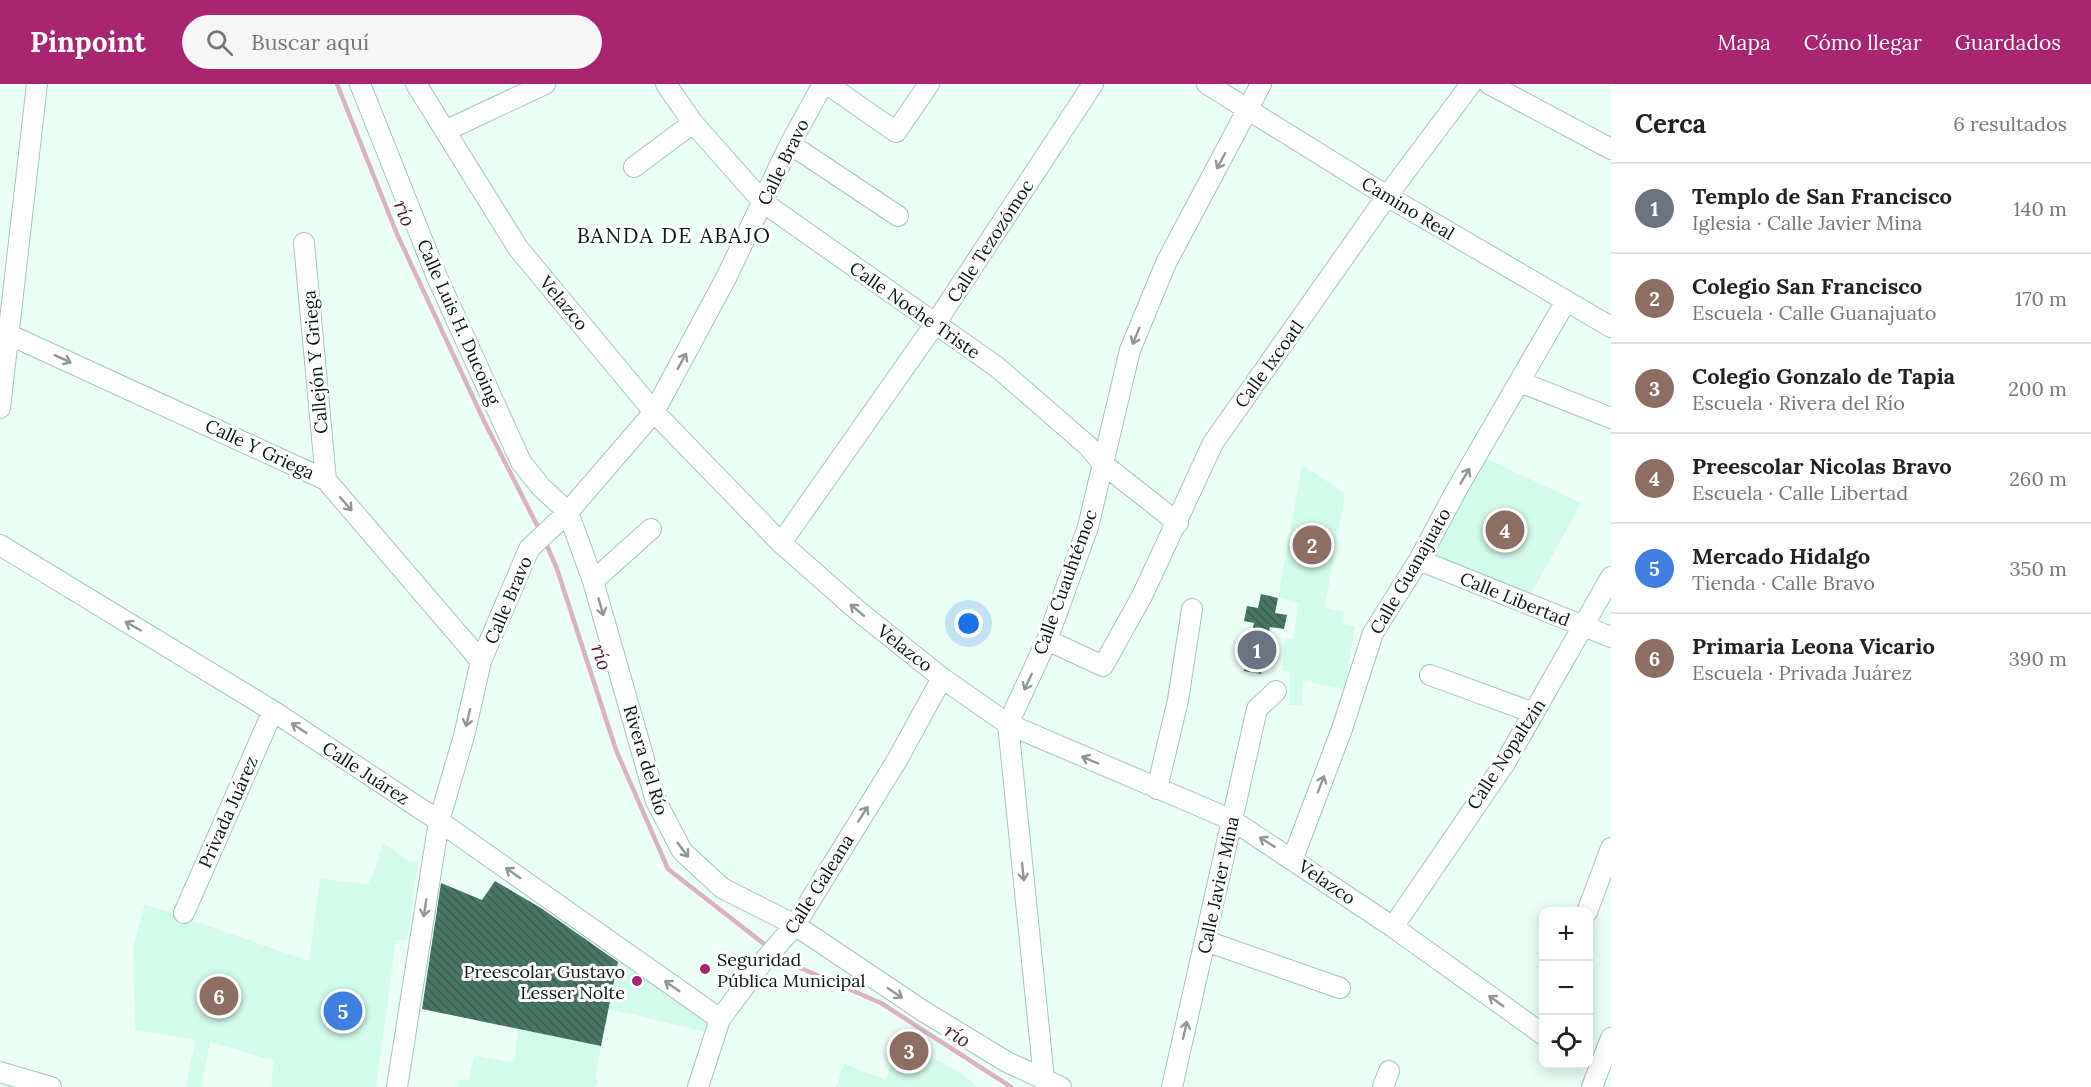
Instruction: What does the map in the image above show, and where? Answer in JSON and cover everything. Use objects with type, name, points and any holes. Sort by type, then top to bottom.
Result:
[{"type":"street","points":[[0,408],[37,84]]},
{"type":"street","name":"Calle Luis H. Ducoing","points":[[360,84],[437,277],[521,462],[566,514]]},
{"type":"street","name":"Velazco","points":[[416,84],[518,248],[654,412],[781,543],[857,610],[942,678],[1008,724],[1232,820],[1293,858],[1539,1028]]},
{"type":"street","points":[[445,131],[546,84]]},
{"type":"street","name":"Calle Noche Triste","points":[[666,84],[693,123],[764,203],[997,367],[1088,446],[1103,464],[1178,523]]},
{"type":"street","points":[[825,84],[896,132],[929,84]]},
{"type":"street","name":"Calle Bravo","points":[[397,1087],[439,821],[464,736],[481,661],[529,549],[566,514],[654,412],[764,203],[790,144],[825,84]]},
{"type":"street","name":"Calle Tezozómoc","points":[[781,543],[935,324],[1093,84]]},
{"type":"street","name":"Camino Real","points":[[1207,84],[1387,196],[1611,327]]},
{"type":"street","name":"Calle Cuauhtémoc","points":[[1008,724],[1047,640],[1088,526],[1130,350],[1166,263],[1261,84]]},
{"type":"street","name":"Calle Ixcoatl","points":[[1047,640],[1102,666],[1142,596],[1178,523],[1213,443],[1387,196],[1471,84]]},
{"type":"street","points":[[1489,84],[1611,149]]},
{"type":"street","points":[[634,167],[693,123]]},
{"type":"street","points":[[790,144],[897,216]]},
{"type":"street","name":"Callejón Y Griega","points":[[304,243],[326,480]]},
{"type":"street","name":"Calle Guanajuato","points":[[1293,858],[1342,729],[1373,633],[1419,560],[1457,489],[1566,301]]},
{"type":"street","name":"Calle Y Griega","points":[[10,335],[326,480],[481,661]]},
{"type":"street","points":[[1520,382],[1611,418]]},
{"type":"street","name":"Rivera del Río","points":[[566,514],[593,582],[656,801],[666,825],[682,851],[722,888],[1007,1062],[1053,1083]]},
{"type":"street","points":[[593,582],[651,529]]},
{"type":"street","name":"Calle Juárez","points":[[0,545],[273,711],[439,821],[720,1019]]},
{"type":"street","name":"Calle Libertad","points":[[1419,560],[1611,637]]},
{"type":"street","name":"Calle Nopaltzin","points":[[1393,927],[1504,763],[1611,577]]},
{"type":"street","points":[[1157,789],[1178,700],[1192,609]]},
{"type":"street","points":[[1430,675],[1534,713]]},
{"type":"street","name":"Calle Galeana","points":[[698,1087],[720,1019],[762,963],[792,930],[896,762],[942,678]]},
{"type":"street","name":"Calle Javier Mina","points":[[1172,1087],[1257,710],[1276,691]]},
{"type":"street","name":"Privada Juárez","points":[[184,912],[273,711]]},
{"type":"street","points":[[1008,724],[1053,1083]]},
{"type":"street","points":[[1589,907],[1611,848]]},
{"type":"street","points":[[1206,941],[1340,988]]},
{"type":"street","points":[[1592,1087],[1611,1038]]},
{"type":"street","points":[[0,1072],[51,1087]]},
{"type":"shaded area","points":[[1485,458],[1581,503],[1530,596],[1429,556]]},
{"type":"shaded area","points":[[1302,465],[1345,493],[1325,608],[1345,612],[1343,624],[1355,626],[1345,689],[1303,681],[1302,705],[1289,705],[1290,672],[1282,671],[1285,639],[1293,639],[1299,602],[1278,598]]},
{"type":"shaded area","points":[[384,843],[409,861],[418,862],[407,940],[396,940],[376,1087],[271,1087],[274,1061],[210,1042],[201,1087],[186,1087],[195,1040],[135,1030],[133,947],[145,904],[309,961],[320,878],[369,885]]},
{"type":"shaded area","name":"Preescolar Gustavo Lesser Nolte","points":[[620,953],[711,1016],[705,1032],[609,1009]]},
{"type":"shaded area","points":[[518,1029],[601,1046],[595,1079],[598,1080],[596,1087],[459,1087],[458,1079],[468,1081],[474,1055],[514,1063]]},
{"type":"shaded area","points":[[900,1039],[960,1073],[978,1087],[836,1087],[844,1064],[886,1080]]},
{"type":"building","points":[[1261,594],[1278,598],[1275,613],[1287,615],[1284,629],[1270,627],[1261,674],[1244,671],[1254,623],[1244,621],[1247,606],[1258,608]]},
{"type":"building","points":[[495,881],[541,908],[618,962],[601,1046],[422,1009],[441,883],[482,900]]},
{"type":"waterway","name":"río","points":[[337,84],[397,234],[485,423],[540,531]]},
{"type":"waterway","name":"río","points":[[545,541],[557,569],[616,750],[668,869],[768,947]]},
{"type":"waterway","name":"río","points":[[777,954],[789,963],[881,1003],[1011,1087]]},
{"type":"place","name":"Preescolar Nicolas Bravo","points":[[1505,530]]},
{"type":"place","name":"Colegio San Francisco","points":[[1312,545]]},
{"type":"place","name":"Templo de San Francisco","points":[[1257,650]]},
{"type":"place","name":"Seguridad Pública Municipal","points":[[705,969]]},
{"type":"place","name":"Preescolar Gustavo Lesser Nolte","points":[[637,981]]},
{"type":"place","name":"Primaria Leona Vicario","points":[[219,996]]},
{"type":"place","name":"Mercado Hidalgo","points":[[343,1011]]},
{"type":"place","name":"Colegio Gonzalo de Tapia","points":[[909,1051]]},
{"type":"district","name":"BANDA DE ABAJO","points":[[674,235]]}]
